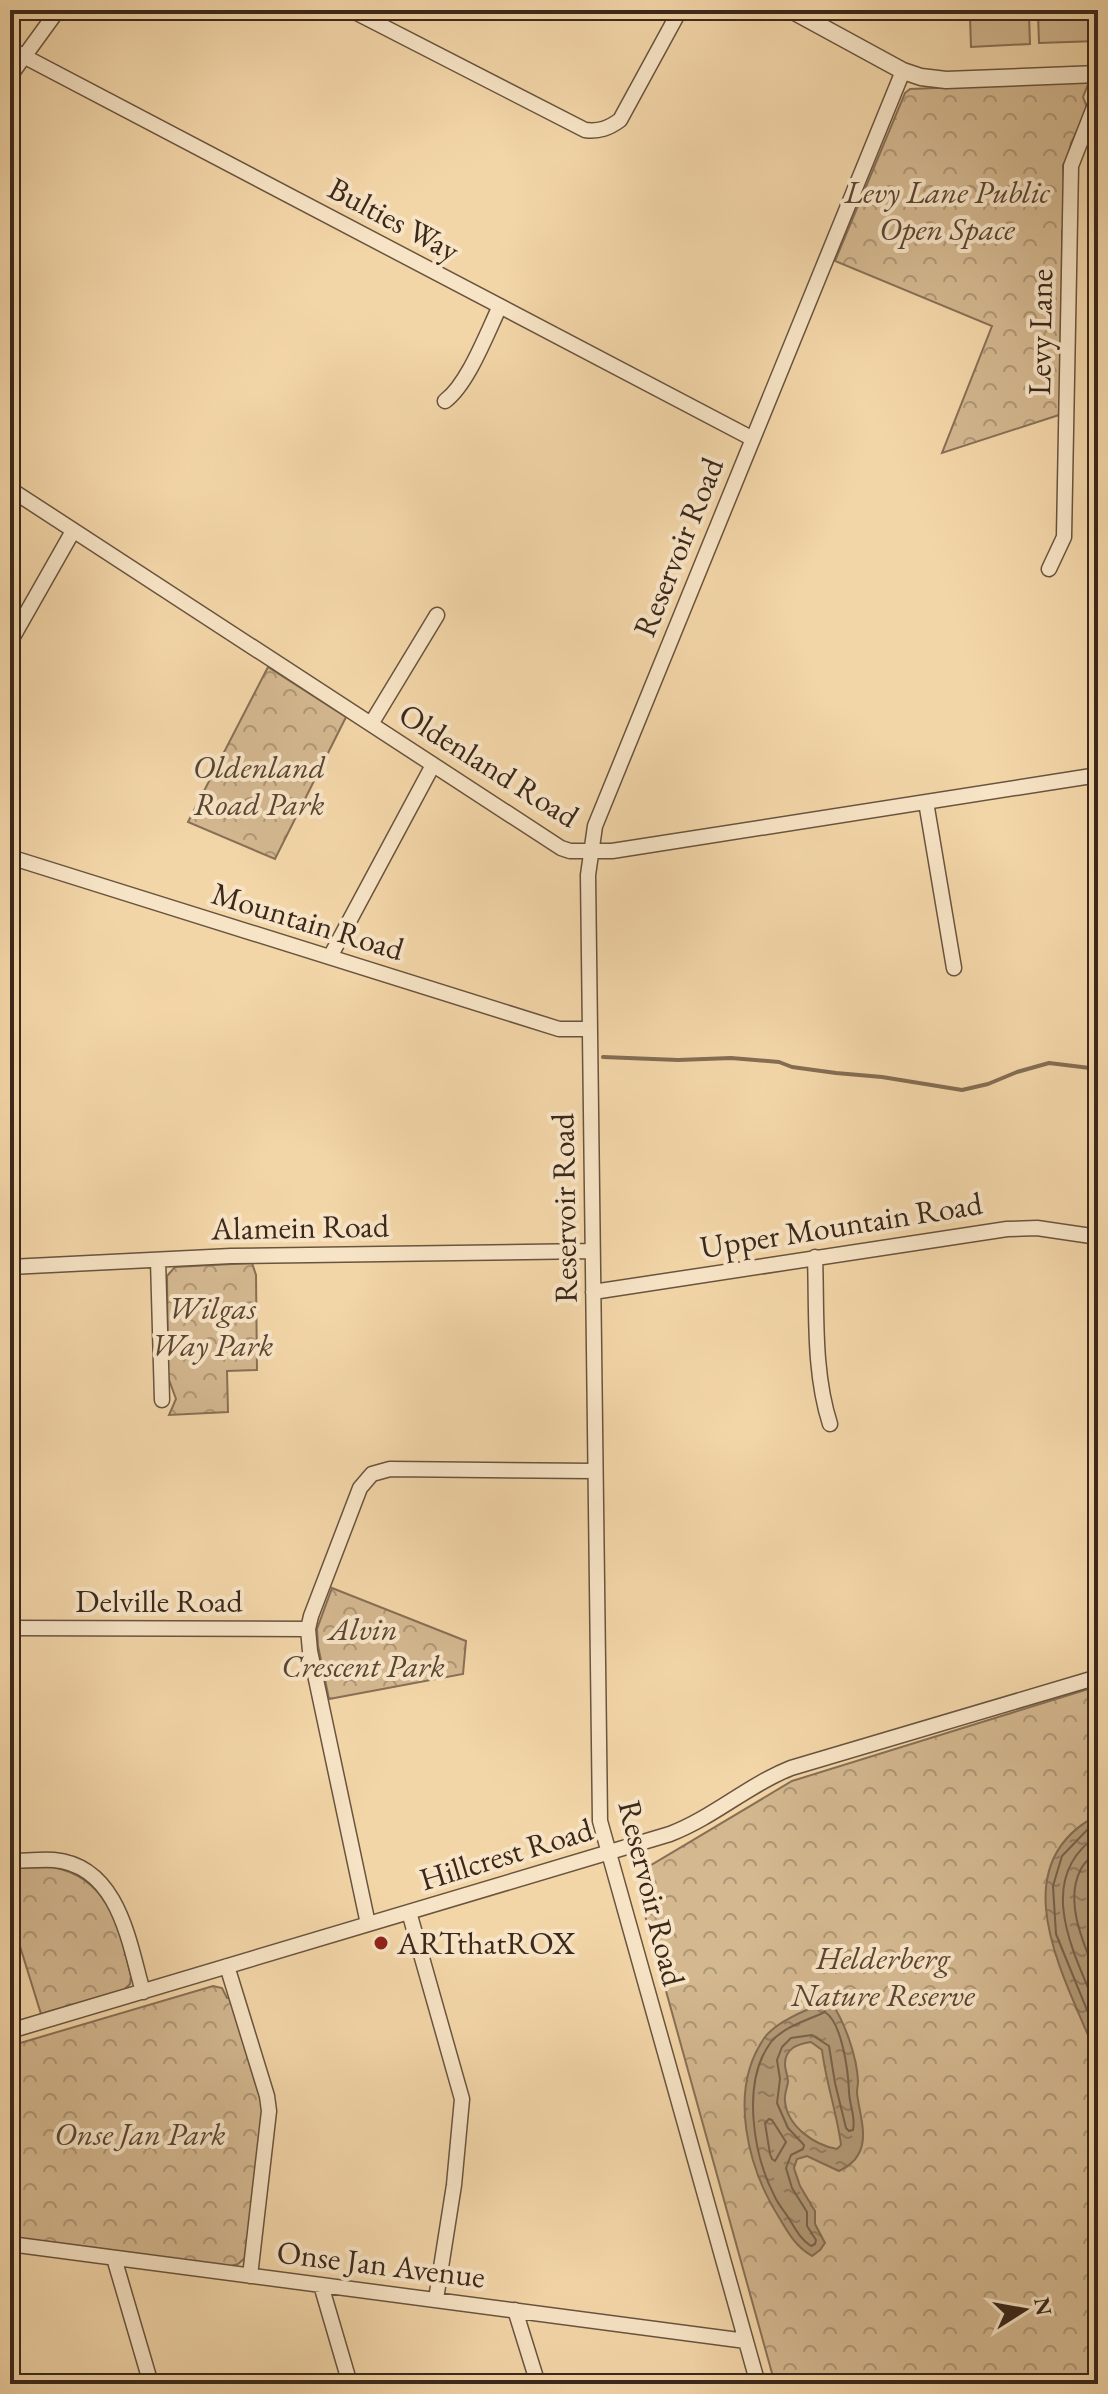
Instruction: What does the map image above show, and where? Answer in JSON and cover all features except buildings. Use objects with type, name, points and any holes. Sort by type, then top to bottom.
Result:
[{"type":"street","points":[[10,76],[58,10]]},
{"type":"street","points":[[351,10],[585,130],[593,131],[611,127],[620,120],[680,10]]},
{"type":"street","points":[[791,10],[903,71],[921,77],[946,80],[1098,74]]},
{"type":"street","name":"Bulties Way","points":[[10,49],[753,439]]},
{"type":"street","name":"Reservoir Road","points":[[758,2384],[600,1821],[588,875],[595,826],[903,71]]},
{"type":"street","name":"Levy Lane","points":[[1049,569],[1064,537],[1071,166],[1098,97]]},
{"type":"street","points":[[445,401],[462,382],[500,306]]},
{"type":"street","name":"Oldenland Road","points":[[10,489],[570,851],[612,851],[1098,775]]},
{"type":"street","points":[[10,642],[73,531]]},
{"type":"street","points":[[371,724],[437,615]]},
{"type":"street","points":[[330,957],[433,765]]},
{"type":"street","points":[[926,802],[954,968]]},
{"type":"street","name":"Mountain Road","points":[[10,857],[559,1029],[589,1029]]},
{"type":"street","name":"Upper Mountain Road","points":[[593,1292],[1022,1227],[1098,1237]]},
{"type":"street","name":"Alamein Road","points":[[10,1267],[286,1255],[592,1251]]},
{"type":"street","points":[[815,1257],[819,1372],[830,1424]]},
{"type":"street","points":[[158,1260],[162,1400]]},
{"type":"street","points":[[368,1924],[310,1651],[308,1629],[360,1488],[372,1474],[390,1469],[594,1471]]},
{"type":"street","name":"Delville Road","points":[[10,1628],[308,1629]]},
{"type":"street","name":"Hillcrest Road","points":[[10,2031],[683,1829],[773,1775],[791,1768],[1098,1677]]},
{"type":"street","points":[[10,1861],[56,1860],[78,1867],[98,1881],[118,1910],[143,1992]]},
{"type":"street","points":[[409,1912],[462,2099],[454,2185],[436,2299]]},
{"type":"street","points":[[227,1966],[269,2111],[250,2276]]},
{"type":"street","name":"Onse Jan Avenue","points":[[10,2244],[746,2341]]},
{"type":"street","points":[[114,2258],[151,2384]]},
{"type":"street","points":[[321,2285],[350,2384]]},
{"type":"street","points":[[515,2310],[538,2384]]},
{"type":"green space","points":[[1097,12],[1098,41],[1039,43],[1038,14]]},
{"type":"green space","points":[[1029,15],[1030,44],[971,47],[970,17]]},
{"type":"green space","name":"Levy Lane Public Open Space","points":[[1089,82],[1083,97],[1088,110],[1063,165],[1066,223],[1062,231],[1063,398],[1059,404],[1059,415],[942,453],[992,326],[835,261],[905,93],[910,89]]},
{"type":"green space","name":"Oldenland Road Park","points":[[268,667],[346,717],[275,859],[188,822]]},
{"type":"green space","name":"Wilgas Way Park","points":[[252,1263],[256,1275],[257,1370],[227,1371],[228,1412],[169,1415],[176,1399],[168,1377],[167,1276],[175,1267]]},
{"type":"green space","name":"Alvin Crescent Park","points":[[332,1588],[466,1641],[463,1674],[329,1699],[317,1629]]},
{"type":"green space","name":"Helderberg Nature Reserve","points":[[1098,1686],[1098,2384],[775,2384],[638,1890],[648,1867],[792,1781]]},
{"type":"green space","points":[[52,1867],[86,1881],[99,1893],[116,1923],[131,1976],[130,1984],[124,1990],[41,2014],[10,1914],[10,1868]]},
{"type":"green space","name":"Onse Jan Park","points":[[213,1986],[222,1988],[227,1998],[231,1998],[264,2111],[245,2258],[231,2266],[10,2237],[10,2046]]},
{"type":"water","points":[[1098,1815],[1098,2059],[1058,1963],[1049,1928],[1046,1895],[1051,1865],[1068,1837]]},
{"type":"water","points":[[824,2003],[832,2004],[850,2041],[857,2072],[863,2141],[856,2158],[839,2171],[807,2156],[797,2159],[794,2168],[800,2186],[815,2211],[815,2224],[825,2243],[812,2256],[793,2240],[759,2177],[746,2129],[745,2105],[753,2058],[765,2037],[784,2021]],"holes":[[[811,2042],[822,2050],[841,2145],[837,2149],[803,2133],[791,2118],[785,2101],[787,2054],[797,2046]]]},
{"type":"waterway","points":[[603,1057],[678,1060],[731,1058],[779,1062],[792,1067],[962,1090],[1049,1063],[1098,1069]]},
{"type":"place","name":"ARTthatROX","points":[[381,1943]]}]
